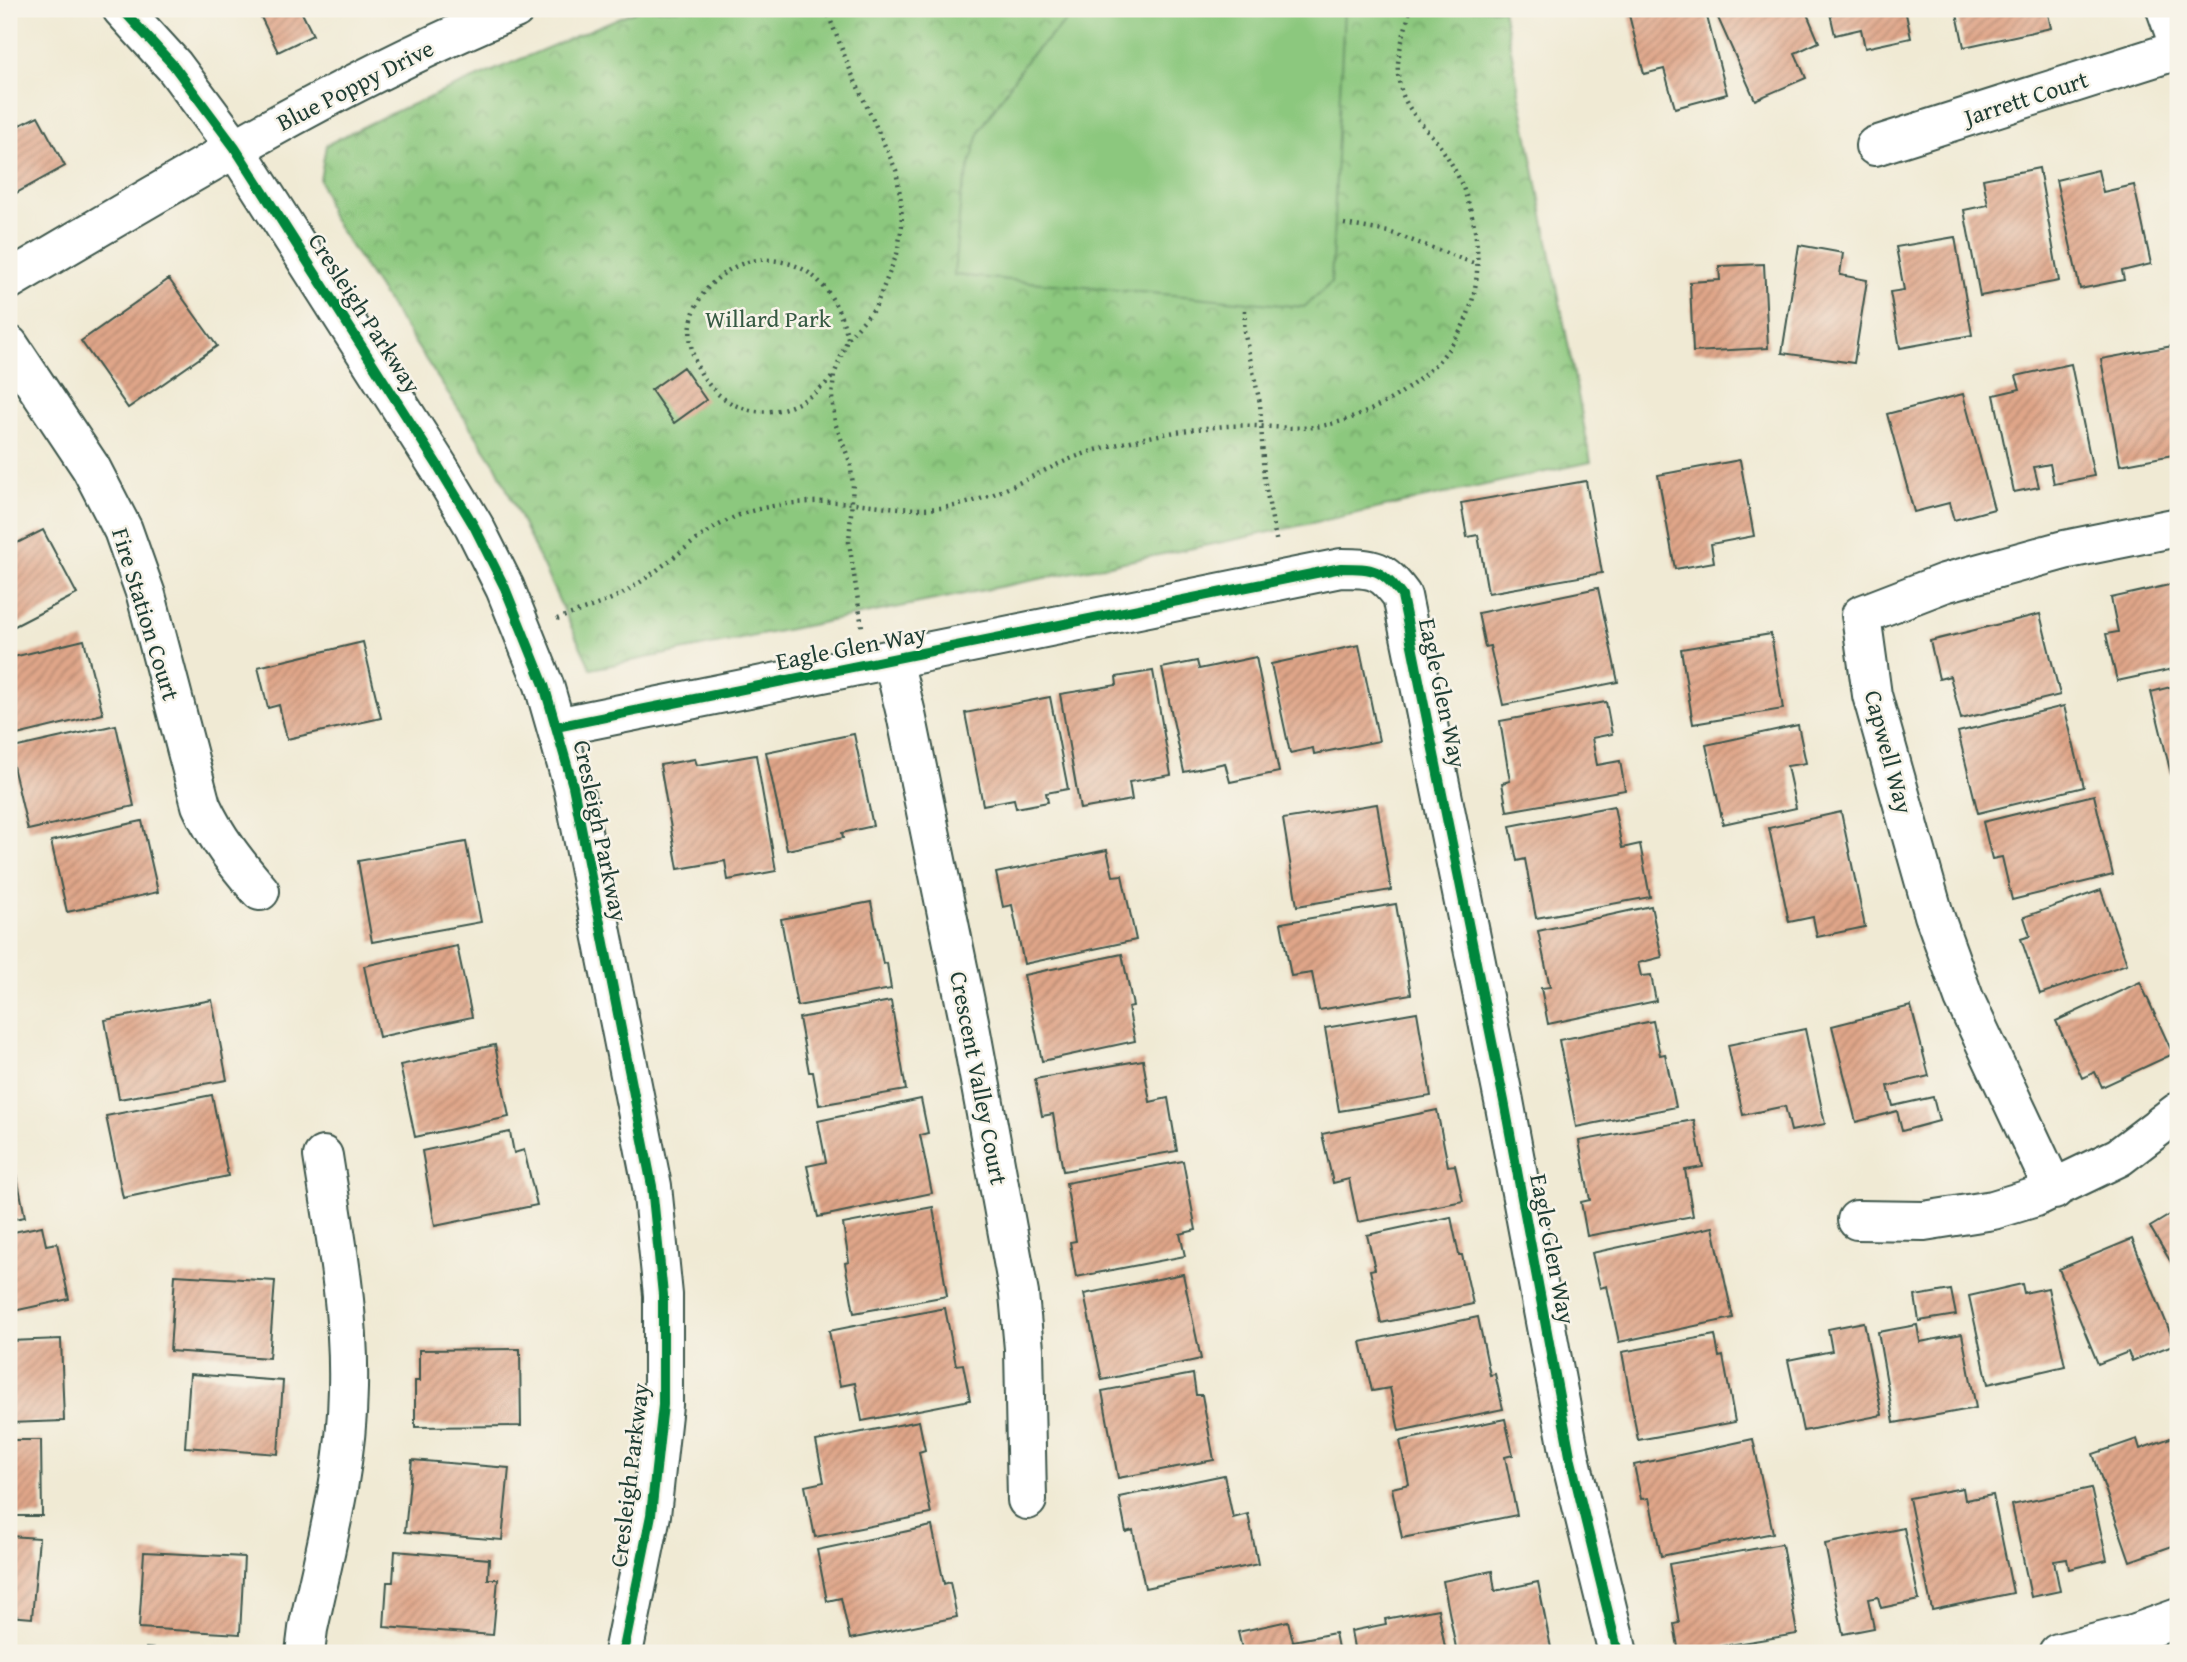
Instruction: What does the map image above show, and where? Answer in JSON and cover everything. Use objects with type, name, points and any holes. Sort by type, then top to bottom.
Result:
[{"type":"street","name":"Cresleigh Parkway","points":[[122,9],[174,65],[235,148],[444,475],[499,576],[544,685],[573,786],[652,1186],[663,1295],[663,1405],[652,1501],[623,1653]]},
{"type":"street","name":"Blue Poppy Drive","points":[[9,280],[347,86],[444,38],[515,9]]},
{"type":"street","points":[[2166,9],[2178,43]]},
{"type":"street","name":"Jarrett Court","points":[[1875,146],[2178,50]]},
{"type":"street","name":"Fire Station Court","points":[[9,345],[91,468],[122,530],[146,595],[201,805],[211,827],[230,855],[260,891]]},
{"type":"street","name":"Capwell Way","points":[[2054,1190],[1964,998],[1934,915],[1872,695],[1861,615],[1957,579],[2064,550],[2178,527]]},
{"type":"street","name":"Eagle Glen Way","points":[[556,727],[1341,568],[1368,568],[1388,578],[1402,596],[1491,1035],[1571,1461],[1618,1653]]},
{"type":"street","name":"Crescent Valley Court","points":[[893,660],[969,1021],[1019,1294],[1024,1349],[1027,1500]]},
{"type":"street","points":[[1857,1220],[1924,1221],[1993,1210],[2054,1190],[2119,1157],[2178,1112]]},
{"type":"street","points":[[305,1653],[341,1477],[348,1389],[345,1301],[323,1156]]},
{"type":"street","points":[[2067,1652],[2178,1618]]},
{"type":"path","points":[[826,9],[850,72],[896,170],[901,201],[902,226],[897,254],[875,308],[848,338],[834,375],[832,397],[835,423],[850,461],[853,485],[849,542],[863,629]]},
{"type":"path","points":[[523,631],[620,596],[713,529],[746,513],[787,504],[823,502],[894,509],[944,508],[980,498],[1091,451],[1189,429],[1260,424],[1312,427],[1341,422],[1393,400],[1416,381],[1452,342],[1466,319],[1476,264],[1477,238],[1462,185],[1451,162],[1407,106],[1401,92],[1398,60],[1410,9]]},
{"type":"path","points":[[1344,224],[1389,232],[1476,264]]},
{"type":"path","points":[[834,375],[819,391],[799,404],[770,412],[745,410],[724,399],[706,382],[694,358],[691,333],[694,311],[705,289],[726,271],[749,261],[769,258],[806,270],[822,283],[835,302],[848,338]]},
{"type":"path","points":[[1245,310],[1244,331],[1257,387],[1264,479],[1285,579]]},
{"type":"green space","name":"Willard Park","points":[[640,9],[1503,9],[1591,462],[1238,539],[591,669],[496,466],[331,216],[320,180],[326,145],[385,116]]},
{"type":"green space","points":[[1079,9],[1344,9],[1331,283],[1304,307],[954,275],[961,196],[980,130],[1028,58]]},
{"type":"building","points":[[257,9],[300,9],[313,35],[278,52]]},
{"type":"building","points":[[1651,9],[1705,9],[1727,94],[1675,108],[1664,69],[1644,74],[1629,15]]},
{"type":"building","points":[[1714,9],[1805,9],[1819,42],[1795,53],[1806,78],[1755,100]]},
{"type":"building","points":[[1829,9],[1905,9],[1911,38],[1865,48],[1861,29],[1835,35]]},
{"type":"building","points":[[1956,9],[2047,9],[2051,28],[1964,47]]},
{"type":"building","points":[[11,109],[20,125],[38,116],[65,166],[9,197],[9,111]]},
{"type":"building","points":[[2039,168],[2059,281],[1980,296],[1964,210],[1988,205],[1983,179]]},
{"type":"building","points":[[2098,170],[2103,192],[2134,185],[2151,264],[2122,271],[2124,280],[2080,289],[2056,180]]},
{"type":"building","points":[[1955,237],[1972,335],[1900,348],[1890,292],[1904,290],[1896,247]]},
{"type":"building","points":[[1799,245],[1843,253],[1840,275],[1867,280],[1854,363],[1782,353]]},
{"type":"building","points":[[1764,264],[1768,348],[1693,352],[1690,282],[1720,280],[1719,266]]},
{"type":"building","points":[[169,279],[217,346],[128,408],[81,341]]},
{"type":"building","points":[[2178,345],[2178,454],[2120,465],[2101,359]]},
{"type":"building","points":[[2071,364],[2094,476],[2054,484],[2050,464],[2034,467],[2039,487],[2014,492],[1994,395],[2020,389],[2016,376]]},
{"type":"building","points":[[683,367],[706,400],[674,423],[651,390]]},
{"type":"building","points":[[1963,394],[1994,509],[1954,520],[1949,503],[1914,512],[1887,414]]},
{"type":"building","points":[[1740,460],[1754,536],[1711,544],[1714,562],[1675,569],[1658,475]]},
{"type":"building","points":[[1586,481],[1602,573],[1488,593],[1478,535],[1467,537],[1461,503]]},
{"type":"building","points":[[43,530],[77,594],[9,629],[9,547]]},
{"type":"building","points":[[2178,583],[2178,668],[2117,681],[2106,634],[2118,632],[2111,598]]},
{"type":"building","points":[[1598,588],[1618,682],[1503,705],[1490,646],[1485,647],[1478,613]]},
{"type":"building","points":[[2040,614],[2060,695],[1961,719],[1950,676],[1939,679],[1930,641]]},
{"type":"building","points":[[1771,634],[1783,709],[1693,724],[1681,649]]},
{"type":"building","points":[[84,640],[103,714],[9,737],[9,658]]},
{"type":"building","points":[[363,642],[381,718],[287,739],[279,705],[268,708],[258,667]]},
{"type":"building","points":[[1359,645],[1379,741],[1314,754],[1313,748],[1290,753],[1271,664]]},
{"type":"building","points":[[1256,657],[1279,772],[1230,782],[1225,763],[1184,772],[1162,668],[1197,661],[1199,669]]},
{"type":"building","points":[[1153,671],[1171,775],[1129,782],[1132,800],[1080,809],[1060,694],[1117,685],[1116,677]]},
{"type":"building","points":[[2178,685],[2178,772],[2171,774],[2151,692]]},
{"type":"building","points":[[1050,697],[1068,789],[1046,793],[1048,802],[1016,808],[1014,799],[983,805],[965,713]]},
{"type":"building","points":[[1606,702],[1612,734],[1592,738],[1597,765],[1620,761],[1625,790],[1507,811],[1502,783],[1510,781],[1500,721]]},
{"type":"building","points":[[2064,706],[2084,787],[1978,813],[1958,732]]},
{"type":"building","points":[[116,725],[134,806],[28,830],[9,749]]},
{"type":"building","points":[[1798,725],[1806,763],[1787,766],[1796,808],[1723,824],[1706,745]]},
{"type":"building","points":[[854,734],[873,826],[842,833],[843,838],[787,850],[766,752]]},
{"type":"building","points":[[756,755],[776,871],[728,880],[725,861],[678,869],[660,765],[695,759],[697,765]]},
{"type":"building","points":[[2094,795],[2113,875],[2012,900],[2002,857],[1992,859],[1983,822]]},
{"type":"building","points":[[1377,804],[1391,890],[1297,906],[1283,819]]},
{"type":"building","points":[[1614,806],[1622,848],[1640,844],[1650,897],[1536,918],[1525,859],[1517,861],[1510,826]]},
{"type":"building","points":[[1841,812],[1865,927],[1817,937],[1813,917],[1789,922],[1769,828]]},
{"type":"building","points":[[142,821],[158,892],[67,912],[51,841]]},
{"type":"building","points":[[466,842],[481,922],[372,942],[358,861]]},
{"type":"building","points":[[1107,850],[1113,876],[1122,875],[1136,940],[1024,964],[1012,905],[1003,907],[996,873]]},
{"type":"building","points":[[2101,890],[2127,964],[2040,994],[2021,939],[2030,936],[2024,917]]},
{"type":"building","points":[[871,902],[883,964],[887,963],[891,989],[797,1006],[781,919]]},
{"type":"building","points":[[1396,904],[1411,994],[1319,1010],[1312,973],[1291,976],[1281,923]]},
{"type":"building","points":[[1651,906],[1662,957],[1638,963],[1641,976],[1651,975],[1656,1001],[1548,1024],[1541,988],[1550,987],[1538,931]]},
{"type":"building","points":[[457,946],[472,1017],[379,1037],[364,966]]},
{"type":"building","points":[[1122,954],[1133,1006],[1128,1007],[1135,1041],[1042,1061],[1024,975]]},
{"type":"building","points":[[2140,982],[2173,1054],[2102,1087],[2095,1072],[2082,1078],[2056,1021]]},
{"type":"building","points":[[212,1000],[227,1080],[119,1099],[105,1020]]},
{"type":"building","points":[[891,1001],[906,1090],[819,1105],[813,1072],[809,1072],[799,1018]]},
{"type":"building","points":[[1911,1006],[1929,1076],[1888,1086],[1893,1106],[1933,1097],[1939,1121],[1902,1131],[1897,1111],[1856,1122],[1832,1026]]},
{"type":"building","points":[[1417,1012],[1431,1096],[1339,1111],[1325,1028]]},
{"type":"building","points":[[1653,1021],[1660,1055],[1665,1054],[1676,1107],[1576,1127],[1559,1040]]},
{"type":"building","points":[[1805,1029],[1825,1124],[1791,1131],[1785,1106],[1743,1115],[1728,1045]]},
{"type":"building","points":[[495,1045],[509,1117],[415,1137],[400,1065]]},
{"type":"building","points":[[1143,1060],[1150,1102],[1168,1098],[1177,1151],[1063,1171],[1053,1114],[1042,1116],[1035,1079]]},
{"type":"building","points":[[212,1095],[228,1176],[123,1198],[106,1116]]},
{"type":"building","points":[[921,1099],[928,1133],[920,1135],[932,1193],[818,1217],[807,1166],[826,1162],[818,1121]]},
{"type":"building","points":[[1437,1110],[1448,1166],[1455,1165],[1463,1201],[1358,1222],[1349,1179],[1333,1183],[1322,1134]]},
{"type":"building","points":[[1694,1120],[1703,1167],[1685,1170],[1693,1216],[1587,1236],[1581,1202],[1590,1200],[1579,1141]]},
{"type":"building","points":[[510,1132],[514,1153],[524,1150],[537,1205],[435,1226],[422,1151]]},
{"type":"building","points":[[9,1137],[25,1217],[9,1220]]},
{"type":"building","points":[[1183,1161],[1196,1230],[1180,1234],[1185,1256],[1076,1277],[1070,1242],[1076,1241],[1066,1183]]},
{"type":"building","points":[[933,1207],[947,1296],[854,1313],[845,1263],[849,1262],[843,1224]]},
{"type":"building","points":[[2178,1210],[2178,1274],[2150,1227]]},
{"type":"building","points":[[1451,1217],[1473,1304],[1381,1323],[1370,1270],[1375,1269],[1367,1235]]},
{"type":"building","points":[[42,1226],[46,1245],[57,1243],[69,1299],[9,1312],[9,1233]]},
{"type":"building","points":[[1713,1227],[1733,1318],[1619,1342],[1607,1286],[1600,1288],[1592,1253]]},
{"type":"building","points":[[2132,1239],[2175,1344],[2132,1361],[2128,1352],[2098,1364],[2059,1269]]},
{"type":"building","points":[[1183,1274],[1201,1359],[1102,1380],[1084,1294]]},
{"type":"building","points":[[175,1275],[275,1281],[269,1358],[170,1351]]},
{"type":"building","points":[[2022,1284],[2024,1293],[2048,1288],[2065,1366],[1988,1384],[1969,1296]]},
{"type":"building","points":[[1951,1290],[1956,1315],[1919,1321],[1915,1296]]},
{"type":"building","points":[[945,1308],[956,1365],[963,1364],[970,1400],[862,1421],[855,1383],[840,1386],[829,1331]]},
{"type":"building","points":[[1478,1317],[1490,1375],[1495,1374],[1503,1409],[1399,1431],[1390,1388],[1372,1391],[1361,1342]]},
{"type":"building","points":[[1864,1322],[1882,1415],[1803,1431],[1788,1360],[1832,1351],[1828,1329]]},
{"type":"building","points":[[1917,1325],[1920,1342],[1962,1334],[1976,1408],[1894,1423],[1878,1332]]},
{"type":"building","points":[[1715,1335],[1719,1357],[1723,1356],[1735,1422],[1638,1440],[1622,1352]]},
{"type":"building","points":[[61,1339],[64,1421],[9,1423],[9,1341]]},
{"type":"building","points":[[520,1349],[521,1426],[415,1427],[415,1381],[419,1381],[419,1350]]},
{"type":"building","points":[[190,1374],[283,1381],[278,1454],[185,1447]]},
{"type":"building","points":[[1193,1374],[1196,1395],[1202,1395],[1214,1460],[1118,1478],[1102,1391]]},
{"type":"building","points":[[1505,1419],[1513,1455],[1505,1457],[1517,1515],[1402,1538],[1392,1488],[1409,1484],[1400,1441]]},
{"type":"building","points":[[919,1421],[925,1450],[919,1452],[931,1514],[815,1537],[805,1486],[824,1482],[816,1441]]},
{"type":"building","points":[[2173,1437],[2178,1454],[2178,1544],[2130,1561],[2093,1454],[2137,1439],[2140,1449]]},
{"type":"building","points":[[1753,1439],[1773,1533],[1661,1556],[1649,1498],[1641,1499],[1634,1465]]},
{"type":"building","points":[[9,1440],[41,1440],[42,1516],[9,1516]]},
{"type":"building","points":[[412,1460],[509,1468],[502,1540],[405,1532]]},
{"type":"building","points":[[1224,1475],[1233,1518],[1248,1514],[1258,1564],[1145,1588],[1133,1530],[1126,1532],[1119,1497]]},
{"type":"building","points":[[1963,1488],[1965,1500],[1993,1495],[2013,1593],[1932,1610],[1909,1498]]},
{"type":"building","points":[[2091,1488],[2107,1560],[2069,1569],[2067,1559],[2054,1561],[2060,1591],[2031,1597],[2012,1505]]},
{"type":"building","points":[[932,1526],[944,1584],[950,1582],[957,1617],[850,1639],[841,1598],[827,1601],[817,1550]]},
{"type":"building","points":[[1904,1528],[1919,1600],[1881,1608],[1878,1597],[1868,1599],[1874,1628],[1843,1634],[1825,1544]]},
{"type":"building","points":[[9,1536],[39,1538],[32,1618],[9,1616]]},
{"type":"building","points":[[1782,1544],[1797,1634],[1679,1653],[1674,1624],[1679,1623],[1669,1564]]},
{"type":"building","points":[[395,1551],[489,1559],[488,1579],[498,1579],[493,1635],[384,1627],[387,1582],[393,1582]]},
{"type":"building","points":[[144,1552],[244,1557],[240,1634],[139,1628]]},
{"type":"building","points":[[1492,1571],[1495,1591],[1538,1582],[1552,1653],[1457,1653],[1443,1581]]},
{"type":"building","points":[[1438,1609],[1446,1653],[1355,1653],[1351,1631],[1386,1624],[1385,1619]]},
{"type":"building","points":[[1288,1621],[1293,1641],[1335,1633],[1339,1653],[1243,1653],[1238,1632]]},
{"type":"building","points":[[146,1648],[176,1651],[176,1653],[145,1653]]},
{"type":"building","points":[[373,1649],[404,1651],[404,1653],[372,1653]]},
{"type":"cycle path","points":[[122,9],[174,66],[235,148],[438,466],[474,526],[505,588],[544,685],[573,786],[652,1186],[663,1295],[663,1405],[651,1515],[623,1653]]},
{"type":"cycle path","points":[[556,727],[1341,568],[1370,570],[1389,580],[1402,596],[1504,1101],[1571,1461],[1618,1653]]}]
